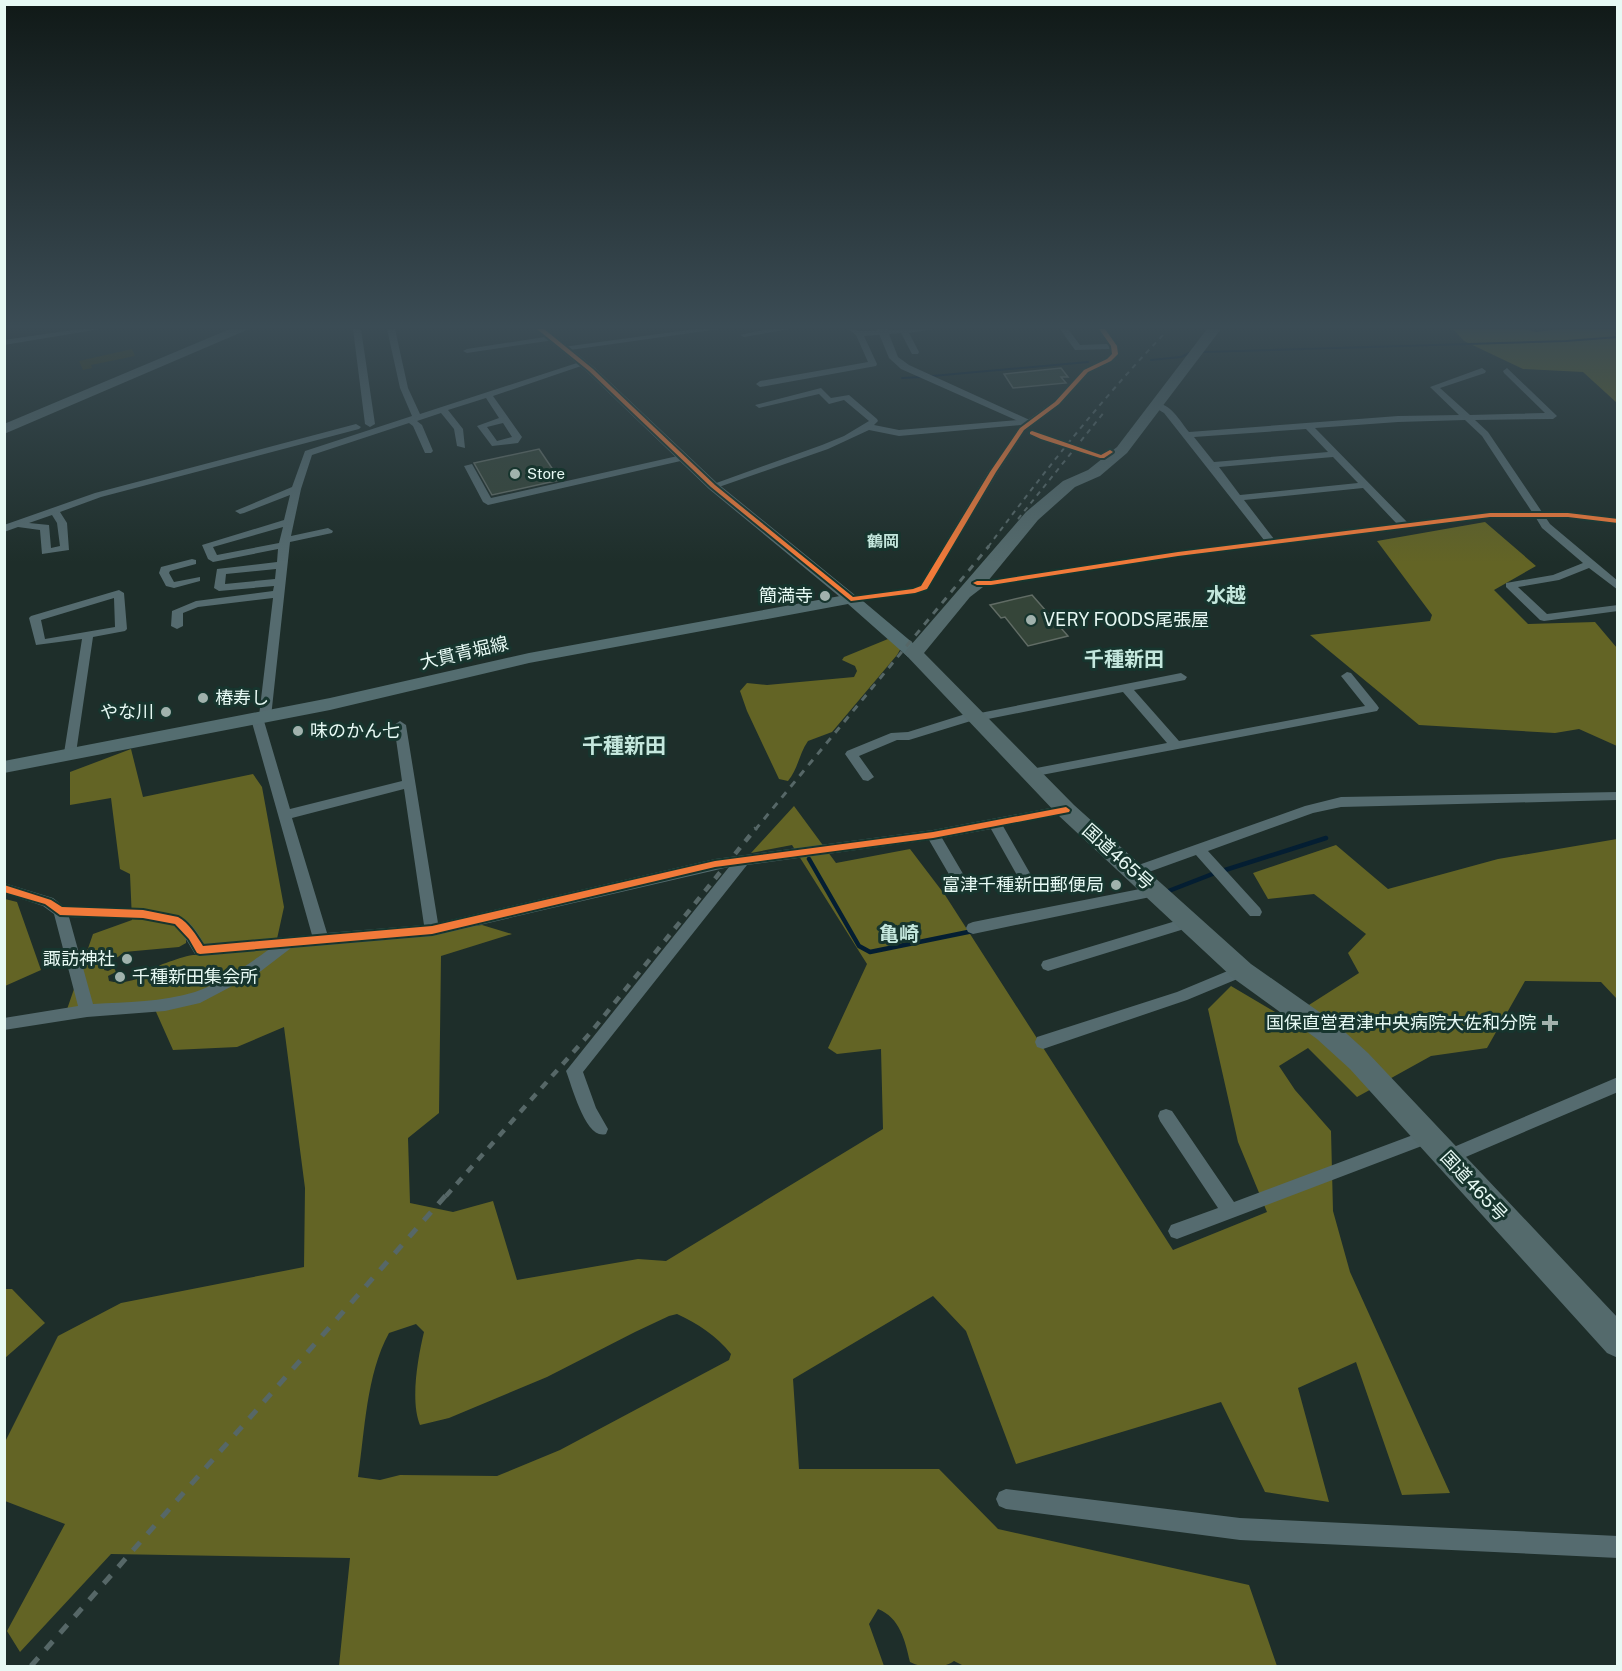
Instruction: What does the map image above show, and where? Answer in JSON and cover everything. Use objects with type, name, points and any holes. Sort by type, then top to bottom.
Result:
[{"type":"highway","points":[[4,430],[55,407]]},
{"type":"highway","points":[[914,653],[964,593],[977,583],[1032,516],[1069,484],[1094,473],[1113,459],[1155,407]]},
{"type":"highway","name":"国道465号","points":[[914,653],[1066,810],[1242,971],[1326,1031],[1359,1061],[1617,1342]]},
{"type":"main road","points":[[851,599],[914,653]]},
{"type":"main road","name":"大貫青堀線","points":[[4,767],[261,718],[530,658],[851,599]]},
{"type":"street","points":[[368,407],[370,424]]},
{"type":"street","points":[[410,407],[428,451]]},
{"type":"street","points":[[8,528],[98,495],[370,424],[445,407]]},
{"type":"street","points":[[497,407],[506,419]]},
{"type":"street","points":[[628,407],[713,486],[851,599],[915,591],[924,587],[993,472],[1029,422],[1051,407]]},
{"type":"street","points":[[713,486],[834,444],[870,427],[874,421],[858,407]]},
{"type":"street","points":[[995,407],[1029,422]]},
{"type":"street","points":[[1160,407],[1167,411],[1212,465],[1272,543]]},
{"type":"street","points":[[1455,407],[1485,434],[1546,526],[1590,564],[1612,578],[1617,587]]},
{"type":"street","points":[[1186,435],[1465,416],[1553,416],[1544,407]]},
{"type":"street","points":[[442,408],[458,429],[462,446]]},
{"type":"street","points":[[321,939],[284,815],[261,718],[285,542],[296,489],[308,453],[413,415]]},
{"type":"street","points":[[870,427],[899,433],[1029,422]]},
{"type":"street","points":[[1307,425],[1405,526]]},
{"type":"street","points":[[1212,465],[1335,454]]},
{"type":"street","points":[[469,466],[488,502],[682,458]]},
{"type":"street","points":[[1237,498],[1364,485]]},
{"type":"street","points":[[240,511],[296,489]]},
{"type":"street","points":[[8,528],[45,527],[46,552],[65,548],[62,523],[53,510]]},
{"type":"street","points":[[977,583],[991,583],[1178,554],[1490,515],[1568,515],[1617,521]]},
{"type":"street","points":[[290,522],[207,545],[213,559],[328,531]]},
{"type":"street","points":[[196,591],[191,560],[165,568],[164,573],[170,584],[196,591],[278,594]]},
{"type":"street","points":[[1590,564],[1554,578],[1510,585],[1544,618],[1617,608]]},
{"type":"street","points":[[279,582],[219,588],[221,571],[281,565]]},
{"type":"street","points":[[177,626],[178,611],[196,591]]},
{"type":"street","points":[[119,593],[121,629],[88,635],[40,643],[36,618],[119,593]]},
{"type":"street","points":[[70,753],[88,635]]},
{"type":"street","points":[[1031,773],[1373,708],[1347,676]]},
{"type":"street","points":[[868,777],[851,754],[895,736],[909,736],[977,716],[1181,677]]},
{"type":"street","points":[[1126,688],[1177,746]]},
{"type":"street","points":[[400,725],[432,930]]},
{"type":"street","points":[[284,815],[408,784]]},
{"type":"street","points":[[1135,872],[1310,809],[1341,802],[1617,796]]},
{"type":"street","points":[[4,888],[48,902],[60,911],[143,914],[178,921],[192,936],[200,950],[432,930],[666,874],[742,861],[933,836],[1066,810]]},
{"type":"street","points":[[996,825],[1032,890]]},
{"type":"street","points":[[933,836],[962,884]]},
{"type":"street","points":[[1198,849],[1255,912]]},
{"type":"street","points":[[600,1129],[589,1111],[574,1071],[742,861]]},
{"type":"street","points":[[973,928],[1155,891]]},
{"type":"street","points":[[60,911],[87,1011]]},
{"type":"street","points":[[1048,964],[1189,922]]},
{"type":"street","points":[[4,1024],[87,1011],[165,1005],[200,997],[256,967],[288,942]]},
{"type":"street","points":[[1043,1042],[1182,996],[1242,971]]},
{"type":"street","points":[[1177,1231],[1230,1211],[1438,1147],[1617,1084]]},
{"type":"street","points":[[1166,1116],[1230,1211]]},
{"type":"street","points":[[1006,1498],[1240,1529],[1617,1547]]},
{"type":"shaded area","points":[[1485,522],[1536,566],[1494,590],[1528,624],[1595,622],[1617,648],[1617,746],[1579,729],[1555,733],[1419,725],[1310,635],[1430,621],[1432,615],[1377,541]]},
{"type":"shaded area","points":[[888,639],[901,648],[897,655],[832,732],[808,741],[788,781],[779,779],[740,691],[747,683],[767,685],[854,677],[857,671],[855,666],[842,660],[844,657]]},
{"type":"shaded area","points":[[131,749],[143,797],[253,774],[262,787],[284,907],[275,948],[482,925],[512,934],[441,956],[439,1113],[408,1138],[410,1203],[453,1212],[493,1201],[517,1280],[638,1259],[666,1261],[883,1129],[881,1049],[837,1054],[828,1048],[867,964],[792,845],[751,853],[794,806],[836,863],[910,849],[945,895],[1173,1250],[1267,1212],[1238,1142],[1208,1009],[1231,986],[1287,1019],[1359,973],[1348,953],[1366,934],[1314,894],[1268,899],[1253,873],[1336,845],[1388,889],[1498,859],[1617,839],[1617,999],[1601,982],[1525,981],[1487,1048],[1431,1056],[1357,1097],[1308,1048],[1279,1066],[1295,1090],[1331,1131],[1333,1211],[1350,1272],[1450,1493],[1402,1495],[1356,1362],[1298,1388],[1329,1502],[1265,1492],[1221,1402],[1016,1464],[966,1331],[933,1296],[793,1379],[799,1469],[939,1469],[998,1529],[1249,1585],[1277,1666],[964,1666],[954,1661],[944,1666],[927,1667],[910,1662],[896,1624],[892,1618],[878,1609],[869,1624],[884,1666],[339,1666],[350,1558],[111,1554],[20,1652],[7,1631],[65,1524],[5,1501],[4,1444],[58,1336],[121,1303],[304,1267],[305,1188],[284,1027],[237,1047],[173,1050],[153,1005],[64,1018],[93,934],[132,920],[130,874],[120,869],[111,798],[70,805],[70,772]],"holes":[[[186,937],[205,947],[245,949],[187,956],[163,964],[137,979],[123,982],[109,981],[108,976],[116,972],[114,968],[104,970],[106,960],[118,957],[124,952],[179,947],[186,943]],[[677,1314],[699,1326],[719,1341],[731,1354],[729,1360],[560,1450],[497,1476],[400,1475],[380,1480],[358,1477],[371,1385],[381,1349],[389,1333],[416,1324],[424,1332],[417,1366],[415,1392],[420,1425],[449,1418],[547,1377],[635,1332]]]},
{"type":"shaded area","points":[[5,899],[17,902],[41,970],[5,986]]},
{"type":"shaded area","points":[[4,1289],[12,1289],[45,1323],[5,1358]]},
{"type":"building","name":"Store","points":[[539,449],[560,480],[492,495],[474,463]]},
{"type":"building","name":"VERY FOODS尾張屋","points":[[1032,595],[1068,636],[1028,646],[1005,617],[1001,618],[990,605]]},
{"type":"waterway","points":[[1222,871],[1326,838]]},
{"type":"waterway","points":[[809,859],[859,946],[870,952],[973,931]]},
{"type":"waterway","points":[[1166,892],[1215,873]]},
{"type":"railway","points":[[988,547],[1098,407]]},
{"type":"railway","points":[[1018,519],[1105,411]]},
{"type":"railway","points":[[755,830],[989,546]]},
{"type":"railway","points":[[446,1196],[591,1032],[756,828]]},
{"type":"railway","points":[[31,1666],[447,1194]]},
{"type":"cycle path","points":[[630,407],[713,486],[851,599],[915,591],[924,587],[993,472],[1022,429],[1052,407]]},
{"type":"cycle path","points":[[1032,433],[1102,457],[1110,452]]},
{"type":"cycle path","points":[[977,583],[991,583],[1178,554],[1490,515],[1568,515],[1618,521]]},
{"type":"cycle path","points":[[4,888],[48,902],[60,911],[143,914],[178,921],[192,936],[200,950],[432,930],[715,864],[933,835],[1066,810]]},
{"type":"place","name":"Store","points":[[515,474]]},
{"type":"place","name":"簡満寺","points":[[825,596]]},
{"type":"place","name":"VERY FOODS尾張屋","points":[[1031,620]]},
{"type":"place","name":"椿寿し","points":[[203,698]]},
{"type":"place","name":"やな川","points":[[166,712]]},
{"type":"place","name":"味のかん七","points":[[298,731]]},
{"type":"place","name":"富津千種新田郵便局","points":[[1116,885]]},
{"type":"place","name":"諏訪神社","points":[[127,959]]},
{"type":"place","name":"千種新田集会所","points":[[120,977]]},
{"type":"place","name":"国保直営君津中央病院大佐和分院","points":[[1550,1023]]},
{"type":"district","name":"鶴岡","points":[[883,541]]},
{"type":"district","name":"水越","points":[[1226,595]]},
{"type":"district","name":"千種新田","points":[[1124,659]]},
{"type":"district","name":"千種新田","points":[[624,746]]},
{"type":"district","name":"亀崎","points":[[899,934]]}]
